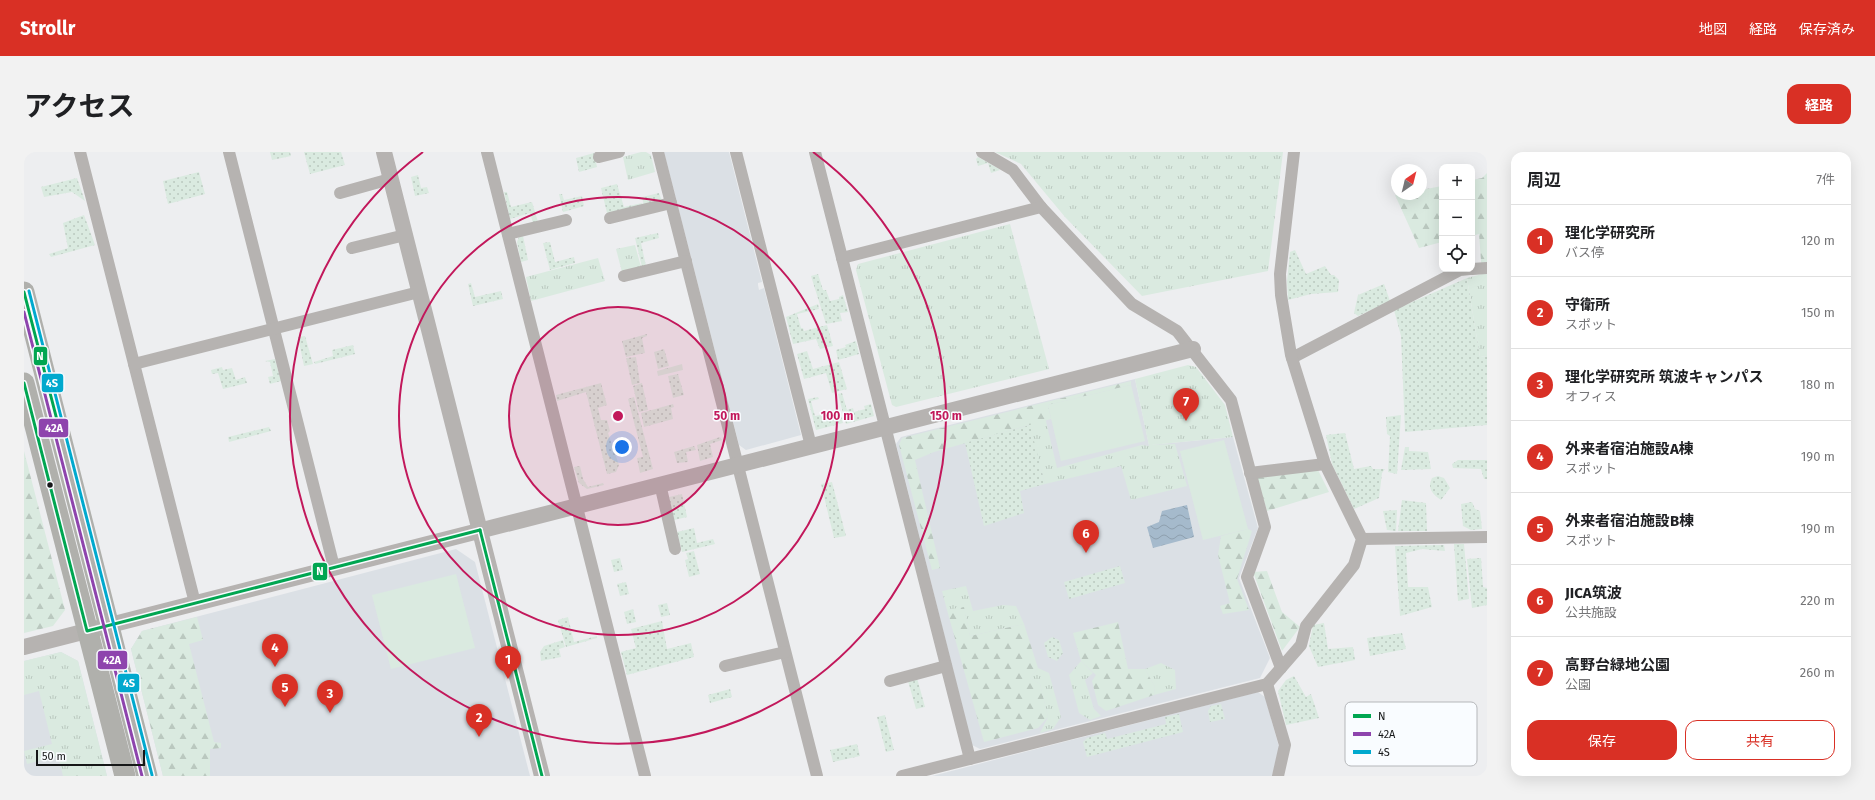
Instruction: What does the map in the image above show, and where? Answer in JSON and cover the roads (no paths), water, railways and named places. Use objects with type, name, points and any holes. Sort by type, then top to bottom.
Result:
[{"type":"highway","points":[[24,292],[147,776]]},
{"type":"highway","points":[[24,383],[125,776]]},
{"type":"street","points":[[80,152],[195,603]]},
{"type":"street","points":[[229,152],[334,568]]},
{"type":"street","points":[[384,152],[542,776]]},
{"type":"street","points":[[487,152],[645,776]]},
{"type":"street","points":[[599,157],[619,152]]},
{"type":"street","points":[[658,152],[816,776]]},
{"type":"street","points":[[736,152],[811,446]]},
{"type":"street","points":[[815,152],[970,759]]},
{"type":"street","points":[[982,152],[1013,170],[1041,207],[1132,304],[1177,330],[1231,400],[1265,527],[1247,577],[1280,668]]},
{"type":"street","points":[[902,776],[1267,684],[1301,645],[1306,626],[1354,565],[1362,539],[1325,464],[1292,358],[1282,295],[1280,274],[1294,152]]},
{"type":"street","points":[[340,193],[390,179]]},
{"type":"street","points":[[610,218],[671,203]]},
{"type":"street","points":[[842,258],[1041,207]]},
{"type":"street","points":[[508,234],[566,220]]},
{"type":"street","points":[[352,248],[405,235]]},
{"type":"street","points":[[624,276],[686,261]]},
{"type":"street","points":[[1475,269],[1487,268]]},
{"type":"street","points":[[1292,358],[1456,272]]},
{"type":"street","points":[[134,364],[419,292]]},
{"type":"street","points":[[24,647],[576,505],[1193,349]]},
{"type":"street","points":[[1250,473],[1325,464]]},
{"type":"street","points":[[660,484],[675,550]]},
{"type":"street","points":[[1362,539],[1487,537]]},
{"type":"street","points":[[725,666],[785,652]]},
{"type":"street","points":[[890,681],[946,666]]},
{"type":"street","points":[[1267,684],[1285,745],[1278,776]]},
{"type":"water","points":[[1187,505],[1194,537],[1153,548],[1147,527],[1159,522],[1162,511]]},
{"type":"place","name":"高野台緑地公園","points":[[1186,421]]},
{"type":"place","name":"JICA筑波","points":[[1086,553]]},
{"type":"place","name":"外来者宿泊施設A棟","points":[[275,667]]},
{"type":"place","name":"理化学研究所","points":[[508,679]]},
{"type":"place","name":"外来者宿泊施設B棟","points":[[285,707]]},
{"type":"place","name":"理化学研究所 筑波キャンパス","points":[[330,713]]},
{"type":"place","name":"守衛所","points":[[479,737]]}]
